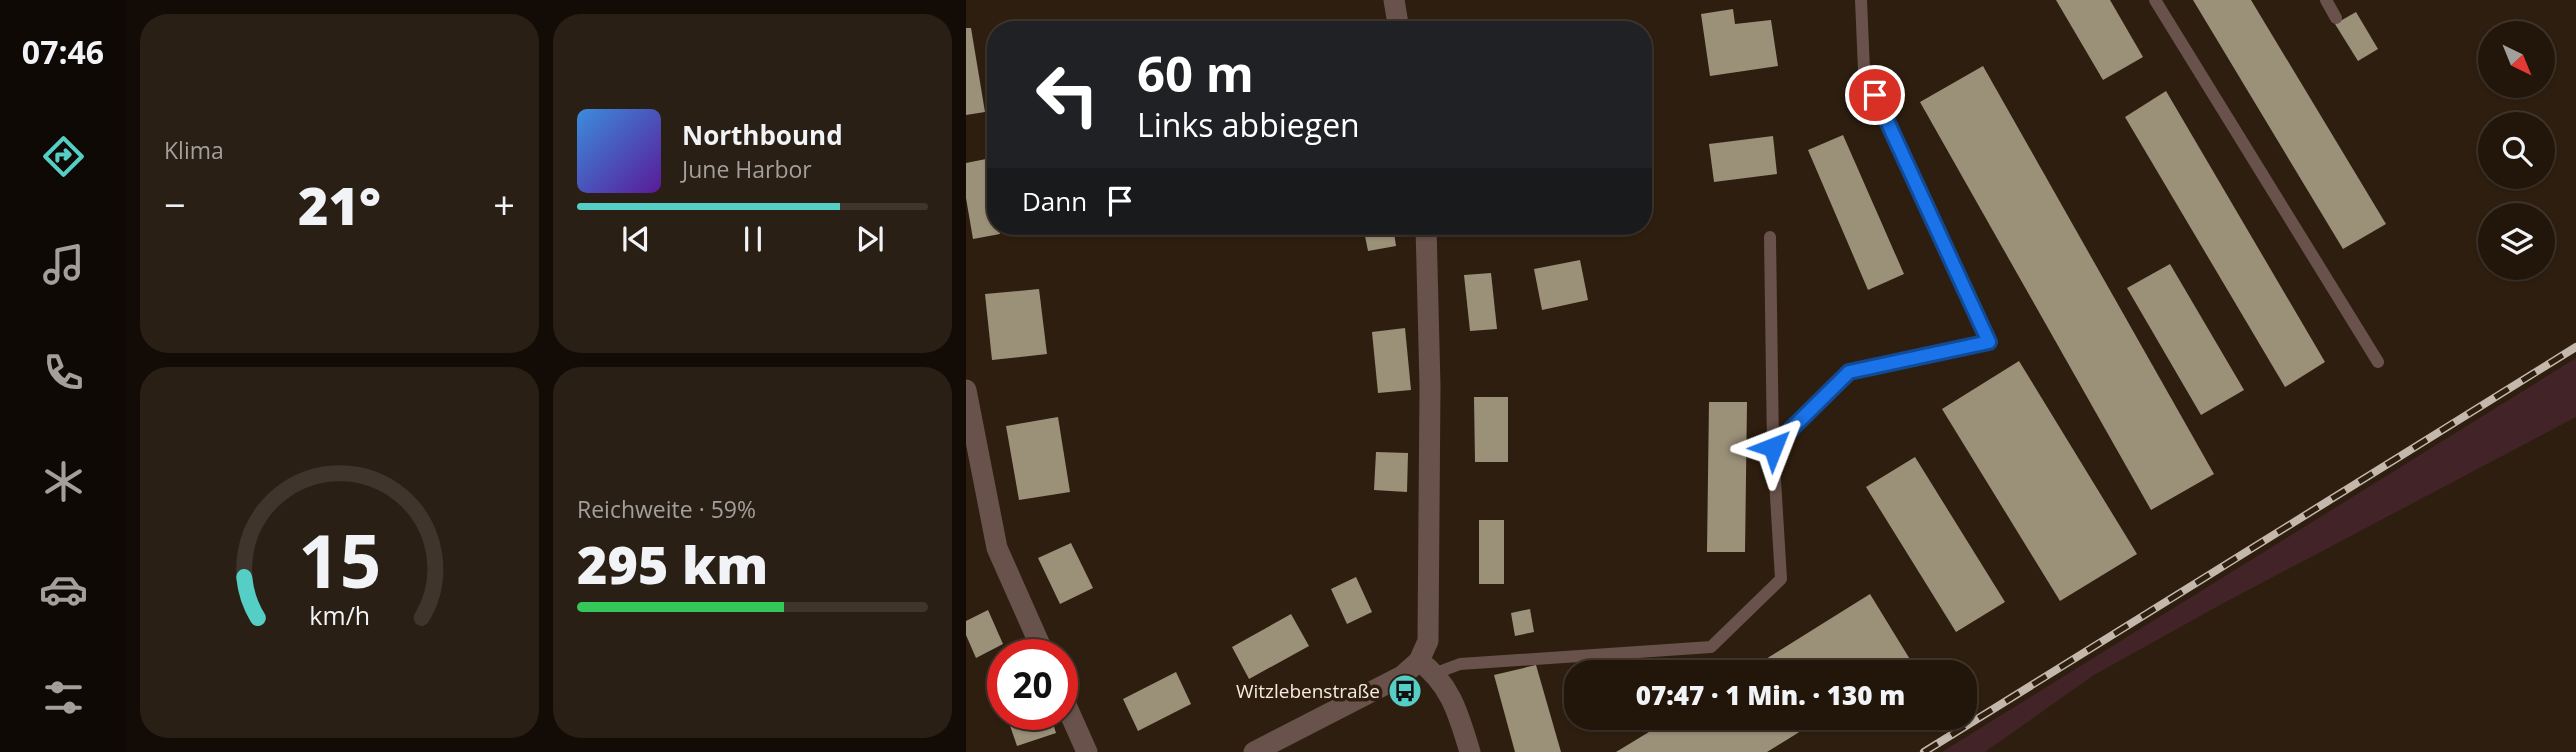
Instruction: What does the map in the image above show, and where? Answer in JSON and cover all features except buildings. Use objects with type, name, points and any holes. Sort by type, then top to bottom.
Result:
[{"type":"street","points":[[1394,0],[1398,21]]},
{"type":"street","points":[[1426,235],[1430,386],[1430,628],[1426,662],[1456,707],[1470,752]]},
{"type":"street","points":[[966,390],[997,548],[1037,639]]},
{"type":"street","points":[[1254,752],[1426,662]]},
{"type":"street","points":[[1077,730],[1087,752]]},
{"type":"lane","points":[[1773,447],[1849,372],[1989,342],[1864,70],[1861,0]]},
{"type":"lane","points":[[2155,0],[2378,362]]},
{"type":"lane","points":[[2326,0],[2336,18]]},
{"type":"lane","points":[[1426,662],[1460,664],[1711,647],[1781,579],[1773,447],[1770,237]]},
{"type":"shaded area","points":[[2576,358],[2576,417],[2220,605],[2094,675],[1985,752],[1942,752]]},
{"type":"railway","points":[[1924,752],[2576,347]]},
{"type":"place","name":"Witzlebenstraße","points":[[1405,691]]},
{"type":"route","points":[[1773,447],[1849,372],[1989,342],[1875,95]]}]
